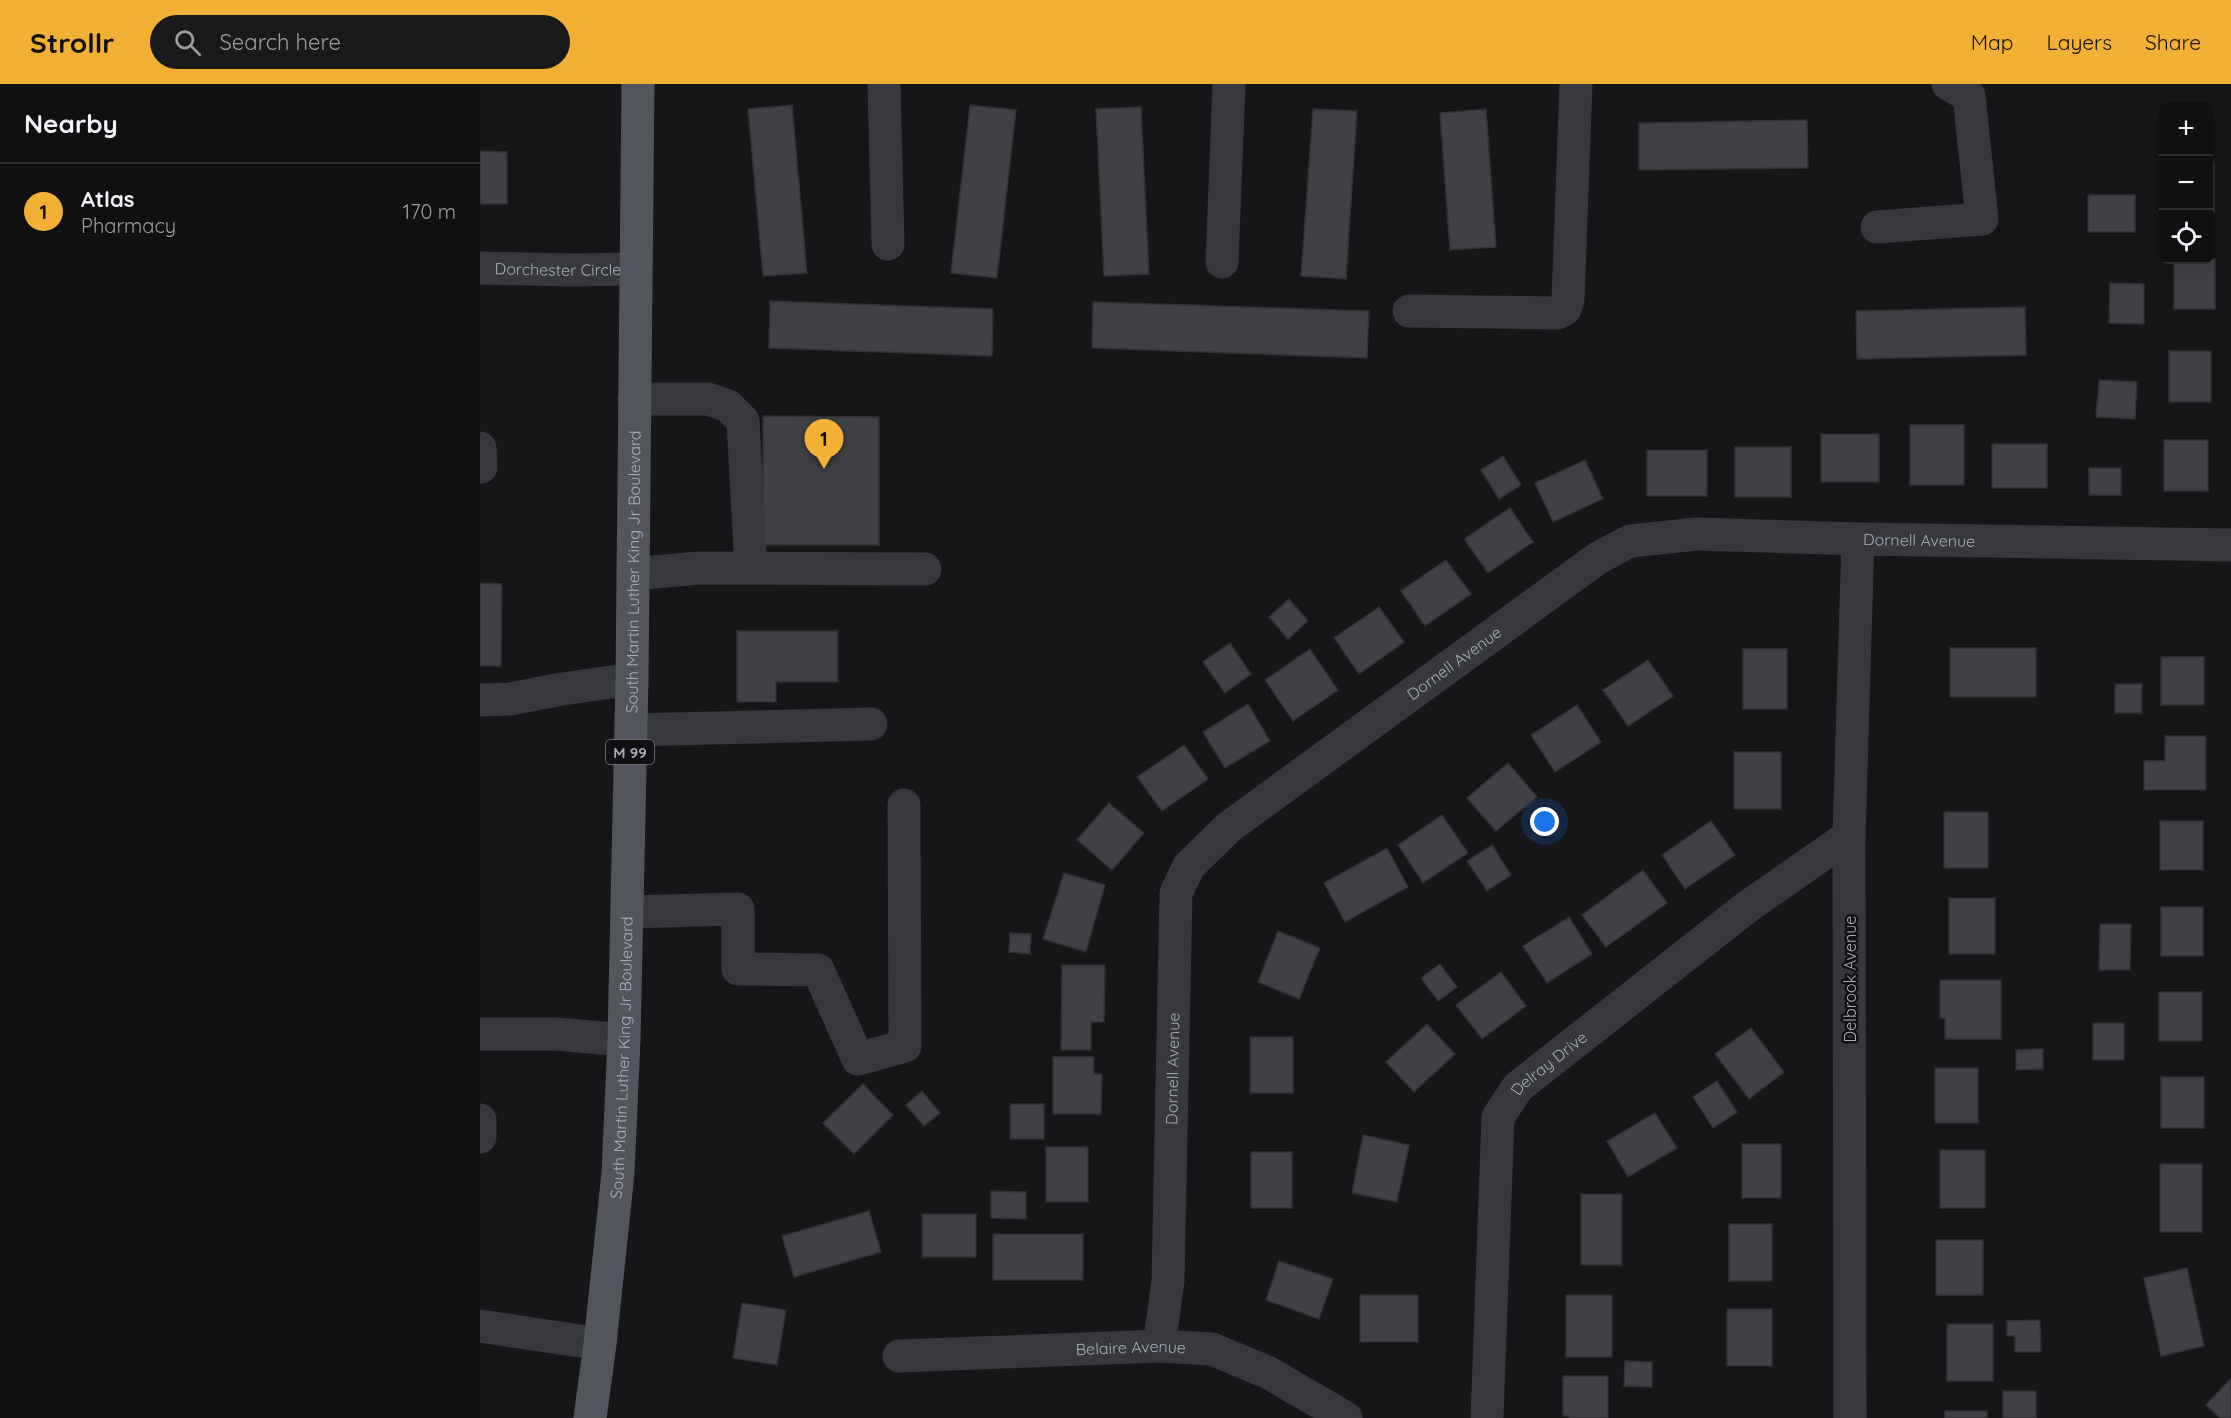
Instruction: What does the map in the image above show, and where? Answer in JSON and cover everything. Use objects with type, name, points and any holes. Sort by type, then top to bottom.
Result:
[{"type":"main road","name":"South Martin Luther King Jr Boulevard","points":[[590,1418],[618,1173],[624,1040],[632,680],[635,269],[639,84]]},
{"type":"street","points":[[884,84],[888,244]]},
{"type":"street","points":[[1222,262],[1229,84]]},
{"type":"street","points":[[1409,311],[1557,313],[1565,309],[1568,300],[1576,84]]},
{"type":"street","points":[[1877,226],[1982,219],[1959,90]]},
{"type":"street","name":"Dorchester Circle","points":[[480,268],[635,269]]},
{"type":"street","points":[[634,399],[708,399],[728,406],[742,421],[751,568]]},
{"type":"street","points":[[480,448],[481,467]]},
{"type":"street","name":"Dornell Avenue","points":[[1159,1346],[1168,1281],[1176,893],[1189,866],[1229,827],[1598,558],[1630,542],[1696,534],[2231,545]]},
{"type":"street","name":"Delbrook Avenue","points":[[1850,1418],[1849,836],[1858,539]]},
{"type":"street","points":[[633,574],[699,567],[925,569]]},
{"type":"street","points":[[480,700],[510,699],[562,689],[632,680]]},
{"type":"street","points":[[631,730],[871,724]]},
{"type":"street","points":[[627,912],[738,909],[738,969],[818,970],[858,1059],[905,1046],[904,805]]},
{"type":"street","name":"Delray Drive","points":[[1487,1418],[1498,1117],[1518,1087],[1747,908],[1849,836]]},
{"type":"street","points":[[480,1034],[556,1034],[624,1040]]},
{"type":"street","points":[[480,1120],[480,1137]]},
{"type":"street","points":[[480,1326],[600,1344]]},
{"type":"street","name":"Belaire Avenue","points":[[899,1356],[1159,1346],[1212,1349],[1269,1373],[1346,1418]]},
{"type":"building","points":[[792,105],[807,273],[763,276],[748,109]]},
{"type":"building","points":[[970,105],[1016,110],[997,278],[951,273]]},
{"type":"building","points":[[1141,107],[1149,274],[1104,276],[1096,109]]},
{"type":"building","points":[[1313,109],[1357,111],[1346,279],[1301,276]]},
{"type":"building","points":[[1486,109],[1496,247],[1450,250],[1440,113]]},
{"type":"building","points":[[1807,120],[1808,168],[1639,170],[1639,123]]},
{"type":"building","points":[[480,151],[507,152],[507,204],[480,204]]},
{"type":"building","points":[[2213,162],[2214,162],[2213,212]]},
{"type":"building","points":[[2088,195],[2135,195],[2135,232],[2088,232]]},
{"type":"building","points":[[2213,259],[2215,259],[2215,309],[2174,309],[2174,264],[2213,264]]},
{"type":"building","points":[[2110,283],[2144,284],[2144,324],[2109,323]]},
{"type":"building","points":[[770,301],[993,309],[992,356],[769,348]]},
{"type":"building","points":[[1093,302],[1369,311],[1367,358],[1092,348]]},
{"type":"building","points":[[2025,307],[2026,355],[1857,359],[1856,311]]},
{"type":"building","points":[[2169,351],[2211,351],[2211,402],[2169,402]]},
{"type":"building","points":[[2099,380],[2137,382],[2135,419],[2096,417]]},
{"type":"building","points":[[763,416],[879,417],[879,545],[763,545]]},
{"type":"building","points":[[1910,425],[1964,425],[1964,485],[1910,485]]},
{"type":"building","points":[[1821,434],[1879,434],[1879,482],[1821,482]]},
{"type":"building","points":[[2164,440],[2208,440],[2208,491],[2164,491]]},
{"type":"building","points":[[1992,444],[2047,444],[2047,488],[1992,488]]},
{"type":"building","points":[[1735,447],[1791,447],[1791,497],[1735,497]]},
{"type":"building","points":[[1647,450],[1707,450],[1707,496],[1647,496]]},
{"type":"building","points":[[1503,456],[1521,485],[1499,499],[1481,470]]},
{"type":"building","points":[[1585,460],[1603,499],[1553,522],[1535,483]]},
{"type":"building","points":[[2089,468],[2121,468],[2121,495],[2089,495]]},
{"type":"building","points":[[1510,508],[1533,542],[1488,573],[1464,539]]},
{"type":"building","points":[[1446,560],[1471,594],[1425,626],[1401,591]]},
{"type":"building","points":[[480,583],[502,584],[501,666],[480,666]]},
{"type":"building","points":[[1289,599],[1308,621],[1288,639],[1269,617]]},
{"type":"building","points":[[1379,607],[1404,642],[1359,674],[1334,638]]},
{"type":"building","points":[[737,631],[838,631],[838,682],[776,682],[776,702],[737,702]]},
{"type":"building","points":[[1230,643],[1251,674],[1225,693],[1203,662]]},
{"type":"building","points":[[1950,648],[2036,648],[2036,697],[1950,697]]},
{"type":"building","points":[[1310,649],[1338,690],[1293,721],[1265,680]]},
{"type":"building","points":[[1743,649],[1787,649],[1787,709],[1743,709]]},
{"type":"building","points":[[2161,657],[2204,657],[2204,705],[2161,705]]},
{"type":"building","points":[[1648,660],[1673,696],[1628,726],[1603,690]]},
{"type":"building","points":[[2115,684],[2142,684],[2142,713],[2115,713]]},
{"type":"building","points":[[1248,704],[1270,741],[1225,768],[1203,732]]},
{"type":"building","points":[[1577,705],[1601,742],[1555,772],[1531,735]]},
{"type":"building","points":[[2165,736],[2206,736],[2206,790],[2144,790],[2144,761],[2165,761]]},
{"type":"building","points":[[1184,745],[1208,779],[1162,811],[1137,777]]},
{"type":"building","points":[[1734,752],[1781,752],[1781,809],[1734,809]]},
{"type":"building","points":[[1508,763],[1537,797],[1496,831],[1467,798]]},
{"type":"building","points":[[1109,803],[1144,833],[1112,870],[1077,840]]},
{"type":"building","points":[[1944,812],[1988,812],[1988,868],[1944,868]]},
{"type":"building","points":[[1442,815],[1468,853],[1423,883],[1398,845]]},
{"type":"building","points":[[1711,821],[1735,855],[1685,889],[1662,855]]},
{"type":"building","points":[[2160,821],[2203,821],[2203,870],[2160,870]]},
{"type":"building","points":[[1492,845],[1511,875],[1487,891],[1467,861]]},
{"type":"building","points":[[1387,848],[1408,887],[1345,922],[1324,883]]},
{"type":"building","points":[[1643,870],[1667,903],[1606,947],[1582,915]]},
{"type":"building","points":[[1064,873],[1105,885],[1086,952],[1043,939]]},
{"type":"building","points":[[1949,898],[1995,898],[1995,954],[1949,954]]},
{"type":"building","points":[[2161,907],[2203,907],[2203,956],[2161,956]]},
{"type":"building","points":[[1569,917],[1592,954],[1547,983],[1523,946]]},
{"type":"building","points":[[2100,924],[2131,924],[2130,970],[2099,970]]},
{"type":"building","points":[[1278,931],[1320,948],[1299,999],[1258,982]]},
{"type":"building","points":[[1010,933],[1031,934],[1030,954],[1009,952]]},
{"type":"building","points":[[1440,964],[1457,987],[1438,1001],[1421,978]]},
{"type":"building","points":[[1062,965],[1105,965],[1104,1022],[1091,1022],[1091,1050],[1061,1050]]},
{"type":"building","points":[[1501,972],[1526,1006],[1482,1039],[1456,1005]]},
{"type":"building","points":[[1940,980],[2001,980],[2001,1039],[1945,1039],[1945,1018],[1940,1018]]},
{"type":"building","points":[[2159,992],[2202,992],[2202,1041],[2159,1041]]},
{"type":"building","points":[[2093,1023],[2124,1023],[2124,1060],[2093,1060]]},
{"type":"building","points":[[1427,1024],[1455,1054],[1414,1092],[1386,1062]]},
{"type":"building","points":[[1751,1028],[1784,1072],[1749,1099],[1715,1054]]},
{"type":"building","points":[[1250,1037],[1293,1037],[1293,1093],[1250,1093]]},
{"type":"building","points":[[2043,1049],[2043,1069],[2016,1070],[2016,1050]]},
{"type":"building","points":[[1053,1057],[1094,1057],[1094,1074],[1102,1074],[1101,1114],[1053,1114]]},
{"type":"building","points":[[1935,1068],[1978,1068],[1978,1123],[1935,1123]]},
{"type":"building","points":[[2161,1077],[2204,1077],[2204,1128],[2161,1128]]},
{"type":"building","points":[[1717,1081],[1737,1112],[1713,1128],[1693,1097]]},
{"type":"building","points":[[863,1084],[893,1115],[854,1154],[823,1123]]},
{"type":"building","points":[[922,1091],[940,1113],[924,1126],[906,1105]]},
{"type":"building","points":[[1010,1104],[1044,1104],[1044,1139],[1010,1139]]},
{"type":"building","points":[[1655,1113],[1677,1148],[1628,1177],[1607,1141]]},
{"type":"building","points":[[1363,1135],[1409,1145],[1397,1202],[1352,1193]]},
{"type":"building","points":[[1742,1144],[1781,1144],[1781,1198],[1742,1198]]},
{"type":"building","points":[[1046,1147],[1088,1147],[1088,1202],[1046,1202]]},
{"type":"building","points":[[1940,1150],[1985,1150],[1985,1208],[1940,1208]]},
{"type":"building","points":[[1251,1152],[1292,1152],[1292,1208],[1251,1208]]},
{"type":"building","points":[[2160,1164],[2202,1164],[2202,1232],[2160,1232]]},
{"type":"building","points":[[991,1191],[1026,1192],[1026,1219],[991,1218]]},
{"type":"building","points":[[1581,1194],[1622,1194],[1622,1265],[1581,1265]]},
{"type":"building","points":[[869,1211],[881,1252],[794,1277],[782,1236]]},
{"type":"building","points":[[922,1214],[976,1214],[976,1257],[922,1257]]},
{"type":"building","points":[[1729,1224],[1772,1224],[1772,1281],[1729,1281]]},
{"type":"building","points":[[993,1234],[1083,1234],[1083,1280],[993,1280]]},
{"type":"building","points":[[1936,1240],[1983,1240],[1983,1295],[1936,1295]]},
{"type":"building","points":[[1279,1261],[1333,1279],[1319,1319],[1266,1300]]},
{"type":"building","points":[[2187,1268],[2204,1346],[2161,1356],[2144,1278]]},
{"type":"building","points":[[1360,1295],[1418,1295],[1418,1342],[1360,1342]]},
{"type":"building","points":[[1566,1295],[1612,1295],[1612,1357],[1566,1357]]},
{"type":"building","points":[[742,1303],[786,1310],[777,1365],[733,1358]]},
{"type":"building","points":[[1727,1309],[1772,1309],[1772,1366],[1727,1366]]},
{"type":"building","points":[[2040,1320],[2041,1352],[2015,1352],[2015,1336],[2007,1336],[2007,1321]]},
{"type":"building","points":[[1947,1324],[1993,1324],[1993,1381],[1947,1381]]},
{"type":"building","points":[[1625,1361],[1652,1362],[1652,1387],[1624,1386]]},
{"type":"building","points":[[1563,1376],[1608,1376],[1608,1418],[1563,1416]]},
{"type":"building","points":[[2231,1378],[2231,1418],[2220,1418],[2206,1405]]},
{"type":"building","points":[[2003,1391],[2036,1391],[2036,1418],[2003,1418]]},
{"type":"building","points":[[1945,1411],[1987,1411],[1987,1418],[1945,1418]]},
{"type":"place","name":"Atlas","points":[[824,469]]}]
